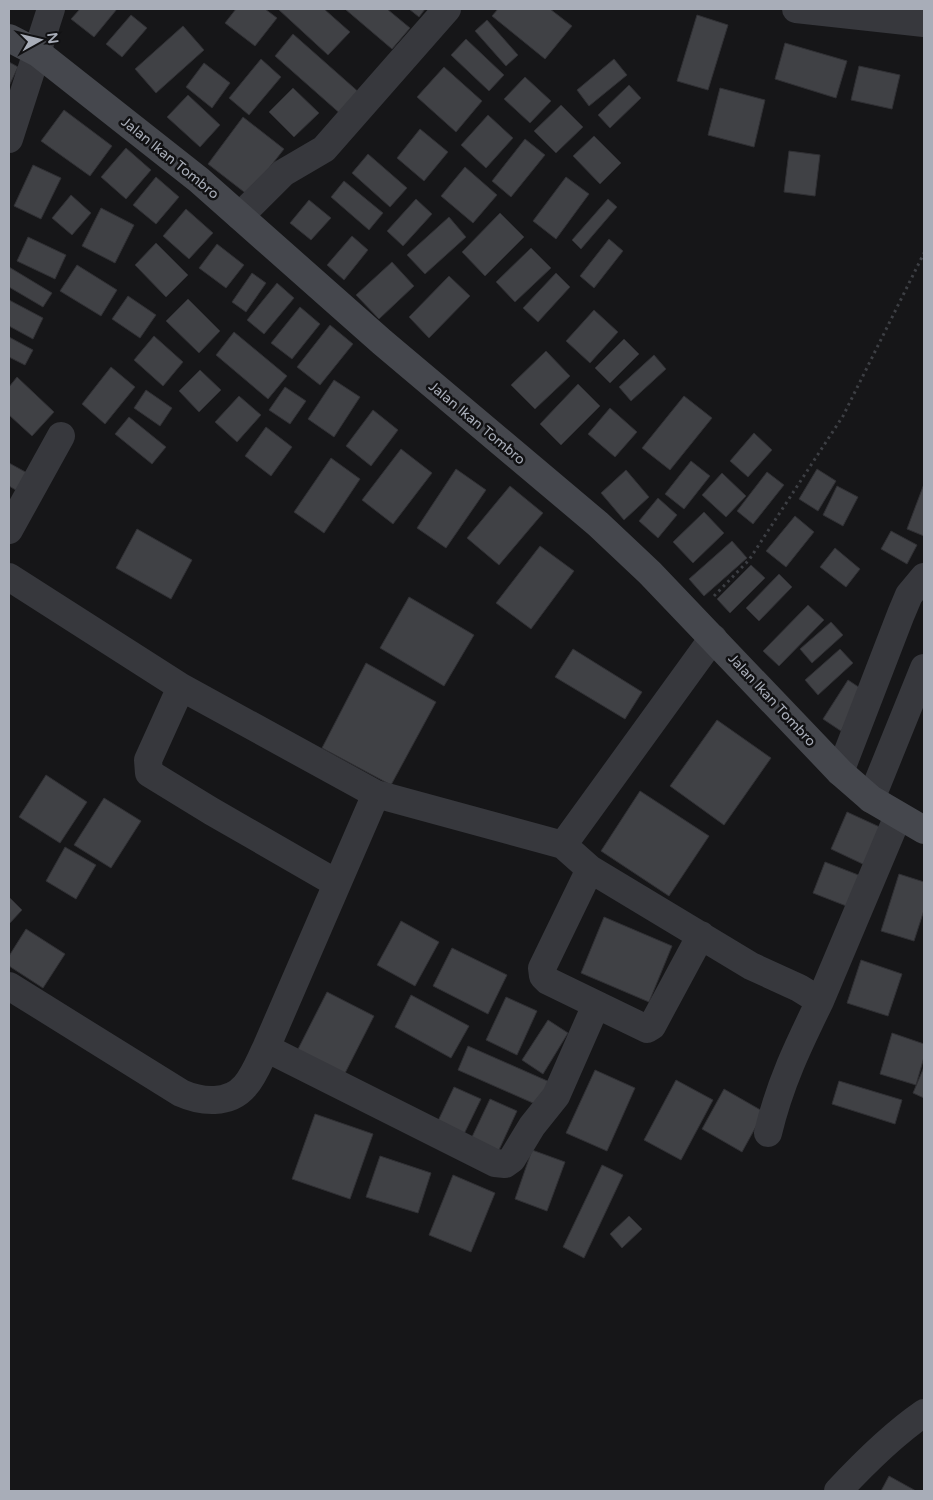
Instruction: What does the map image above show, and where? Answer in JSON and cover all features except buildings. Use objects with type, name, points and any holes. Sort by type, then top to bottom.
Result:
[{"type":"street","points":[[9,139],[52,9]]},
{"type":"street","points":[[240,216],[283,173],[324,149],[447,9]]},
{"type":"street","points":[[807,10],[921,18]]},
{"type":"street","name":"Jalan Ikan Tombro","points":[[9,38],[38,53],[199,180],[382,342],[598,524],[650,572],[840,772],[872,799],[924,830]]},
{"type":"street","points":[[9,530],[60,436]]},
{"type":"street","points":[[840,772],[900,614],[909,595],[924,576]]},
{"type":"street","points":[[9,577],[181,687],[376,794],[563,845],[590,869],[751,966],[800,988],[820,1000]]},
{"type":"street","points":[[563,845],[713,638]]},
{"type":"street","points":[[872,799],[924,668]]},
{"type":"street","points":[[181,687],[148,760],[149,773],[336,883]]},
{"type":"street","points":[[9,986],[46,1012],[193,1098],[210,1100],[228,1098],[239,1092],[246,1085],[266,1048],[376,794]]},
{"type":"street","points":[[768,1133],[777,1096],[789,1065],[820,1000],[898,816]]},
{"type":"street","points":[[590,869],[542,971],[548,981],[642,1028],[652,1026],[700,935]]},
{"type":"street","points":[[266,1048],[495,1162],[505,1164],[512,1159],[532,1126],[556,1096],[596,1005]]},
{"type":"street","points":[[838,1491],[900,1429],[924,1413]]},
{"type":"path","points":[[692,618],[749,560],[843,416],[924,253]]}]
